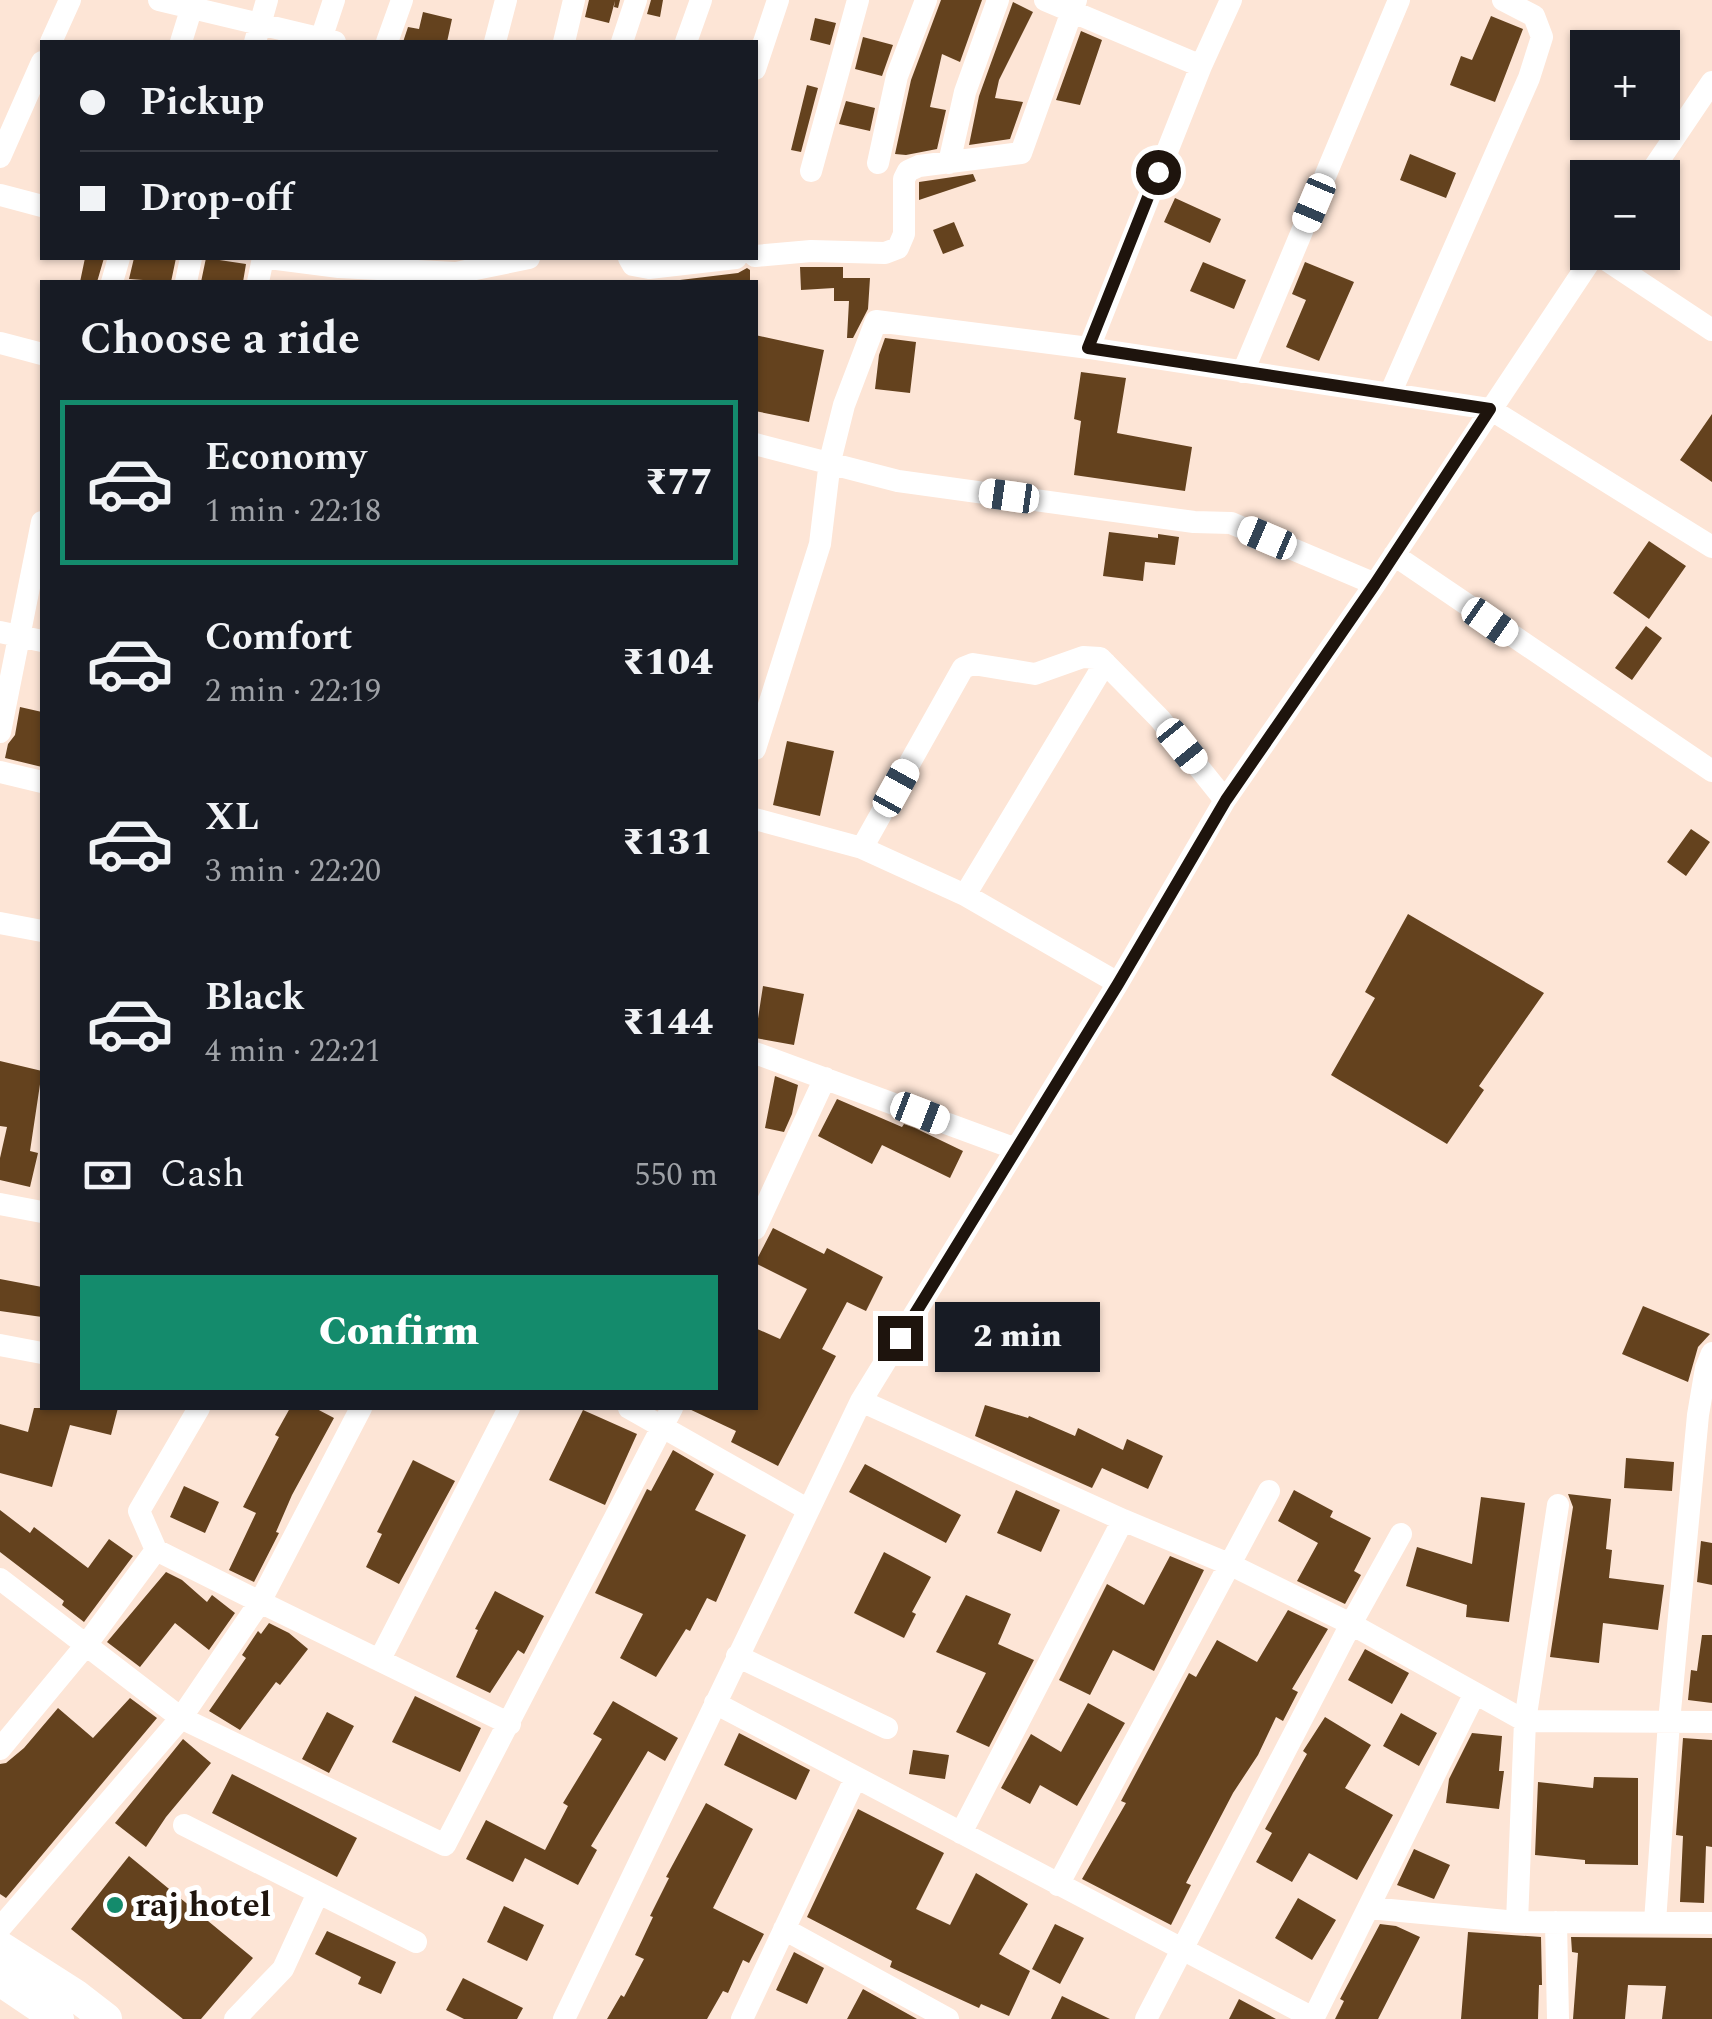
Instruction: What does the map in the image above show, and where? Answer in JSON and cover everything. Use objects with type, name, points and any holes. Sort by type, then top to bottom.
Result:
[{"type":"main road","points":[[0,1947],[106,2019]]},
{"type":"main road","points":[[0,1980],[58,2019]]},
{"type":"street","points":[[52,40],[70,0]]},
{"type":"street","points":[[159,0],[192,5],[257,34],[315,40]]},
{"type":"street","points":[[257,34],[267,0]]},
{"type":"street","points":[[325,40],[334,0]]},
{"type":"street","points":[[388,40],[402,0]]},
{"type":"street","points":[[496,40],[506,0]]},
{"type":"street","points":[[564,40],[574,0]]},
{"type":"street","points":[[623,40],[636,0]]},
{"type":"street","points":[[687,40],[700,0]]},
{"type":"street","points":[[758,60],[778,0]]},
{"type":"street","points":[[811,171],[858,0]]},
{"type":"street","points":[[878,163],[897,76],[926,0]]},
{"type":"street","points":[[949,163],[964,92],[998,0]]},
{"type":"street","points":[[1045,0],[1074,5],[1201,66]]},
{"type":"street","points":[[1088,348],[1230,0]]},
{"type":"street","points":[[1243,372],[1399,0]]},
{"type":"street","points":[[1390,394],[1530,78],[1542,37],[1534,16],[1503,0]]},
{"type":"street","points":[[182,40],[192,5]]},
{"type":"street","points":[[758,256],[811,250],[886,254],[898,248],[904,234],[905,174],[919,166],[1021,153],[1074,5]]},
{"type":"street","points":[[0,157],[40,67]]},
{"type":"street","points":[[1659,160],[1712,82]]},
{"type":"street","points":[[0,195],[40,205]]},
{"type":"street","points":[[279,260],[339,269],[456,271],[518,260]]},
{"type":"street","points":[[631,260],[632,265],[649,268],[719,260]]},
{"type":"street","points":[[564,2019],[861,1401],[1118,984],[1226,800],[1584,270]]},
{"type":"street","points":[[1622,270],[1712,330]]},
{"type":"street","points":[[758,740],[820,544],[830,461],[844,405],[876,322],[1088,348],[1490,409],[1712,546]]},
{"type":"street","points":[[0,342],[40,353]]},
{"type":"street","points":[[758,445],[898,481],[1194,522],[1231,523],[1375,584]]},
{"type":"street","points":[[0,732],[40,533]]},
{"type":"street","points":[[1394,555],[1712,771]]},
{"type":"street","points":[[862,848],[963,668],[982,664],[1035,674],[1090,656],[1105,663],[1160,719],[1226,800]]},
{"type":"street","points":[[965,895],[1105,663]]},
{"type":"street","points":[[0,772],[40,782]]},
{"type":"street","points":[[758,819],[862,848],[965,895],[1118,984]]},
{"type":"street","points":[[0,922],[40,931]]},
{"type":"street","points":[[758,1053],[1016,1148]]},
{"type":"street","points":[[758,1223],[825,1078]]},
{"type":"street","points":[[0,1204],[40,1208]]},
{"type":"street","points":[[0,1344],[40,1354]]},
{"type":"street","points":[[1655,1922],[1668,1722],[1698,1414],[1712,1353]]},
{"type":"street","points":[[861,1401],[1123,1520],[1231,1564],[1350,1624],[1525,1721],[1712,1722]]},
{"type":"street","points":[[198,1410],[139,1511],[156,1550],[510,1724]]},
{"type":"street","points":[[0,1928],[181,1718],[260,1602],[360,1410]]},
{"type":"street","points":[[380,1659],[509,1410]]},
{"type":"street","points":[[639,1410],[668,1416],[807,1509]]},
{"type":"street","points":[[0,1580],[181,1718],[445,1845],[668,1416]]},
{"type":"street","points":[[1058,1885],[1270,1491]]},
{"type":"street","points":[[1517,1922],[1525,1721],[1558,1506]]},
{"type":"street","points":[[960,1833],[1123,1520]]},
{"type":"street","points":[[1146,2019],[1350,1624],[1401,1534]]},
{"type":"street","points":[[0,1750],[86,1645],[156,1550]]},
{"type":"street","points":[[737,1656],[887,1728]]},
{"type":"street","points":[[715,1703],[1313,2019],[1475,1693]]},
{"type":"street","points":[[742,2019],[855,1779]]},
{"type":"street","points":[[184,1826],[416,1942]]},
{"type":"street","points":[[235,2019],[283,1969],[318,1893]]},
{"type":"street","points":[[1368,1908],[1517,1922],[1712,1923]]},
{"type":"street","points":[[1556,1922],[1558,2019]]},
{"type":"street","points":[[784,1929],[948,2019]]},
{"type":"building","points":[[589,0],[620,0],[618,8],[614,7],[615,1],[609,23],[585,17]]},
{"type":"building","points":[[651,0],[663,0],[660,17],[647,14]]},
{"type":"building","points":[[941,0],[982,0],[960,62],[942,54],[930,107],[946,110],[937,149],[895,154],[911,80]]},
{"type":"building","points":[[1013,2],[1033,12],[999,80],[995,98],[1023,102],[1010,139],[969,145],[979,96]]},
{"type":"building","points":[[423,12],[452,19],[447,40],[404,40],[408,27],[419,29]]},
{"type":"building","points":[[1491,16],[1523,29],[1495,102],[1450,85],[1461,56],[1472,60]]},
{"type":"building","points":[[815,18],[836,23],[830,45],[810,40]]},
{"type":"building","points":[[1081,31],[1102,40],[1080,105],[1056,100]]},
{"type":"building","points":[[863,37],[893,45],[882,76],[855,69]]},
{"type":"building","points":[[807,85],[818,88],[801,152],[791,150]]},
{"type":"building","points":[[846,101],[875,108],[870,131],[839,124]]},
{"type":"building","points":[[1410,154],[1456,173],[1446,198],[1400,180]]},
{"type":"building","points":[[973,174],[976,181],[919,200],[919,182]]},
{"type":"building","points":[[1175,198],[1221,219],[1210,243],[1164,222]]},
{"type":"building","points":[[954,222],[964,246],[943,254],[933,230]]},
{"type":"building","points":[[85,260],[103,260],[98,280],[80,280]]},
{"type":"building","points":[[134,260],[176,260],[171,280],[129,279]]},
{"type":"building","points":[[206,260],[246,264],[243,280],[201,280]]},
{"type":"building","points":[[1203,262],[1246,280],[1234,309],[1190,291]]},
{"type":"building","points":[[1305,262],[1354,282],[1319,361],[1286,347],[1306,300],[1292,294]]},
{"type":"building","points":[[800,267],[843,267],[843,278],[870,278],[868,309],[853,338],[847,338],[849,301],[834,301],[834,288],[801,290]]},
{"type":"building","points":[[747,268],[750,280],[680,280],[738,273]]},
{"type":"building","points":[[758,336],[824,350],[809,422],[758,412]]},
{"type":"building","points":[[885,338],[916,342],[910,393],[875,389]]},
{"type":"building","points":[[1081,372],[1126,378],[1117,433],[1192,447],[1185,491],[1074,475],[1081,421],[1074,419]]},
{"type":"building","points":[[1712,414],[1712,482],[1680,460]]},
{"type":"building","points":[[1109,532],[1179,537],[1175,565],[1145,562],[1143,581],[1103,576]]},
{"type":"building","points":[[1649,541],[1686,566],[1649,619],[1613,593]]},
{"type":"building","points":[[1646,626],[1662,638],[1632,680],[1615,668]]},
{"type":"building","points":[[20,707],[40,712],[40,767],[5,758],[15,735]]},
{"type":"building","points":[[787,741],[834,751],[820,816],[773,805]]},
{"type":"building","points":[[1691,829],[1710,842],[1686,876],[1667,862]]},
{"type":"building","points":[[1408,914],[1544,993],[1479,1086],[1484,1090],[1447,1144],[1331,1075],[1375,998],[1365,992]]},
{"type":"building","points":[[763,986],[804,994],[794,1045],[758,1039]]},
{"type":"building","points":[[0,1061],[40,1071],[30,1151],[38,1153],[30,1187],[0,1180],[7,1127],[0,1126]]},
{"type":"building","points":[[775,1076],[798,1085],[784,1132],[765,1128]]},
{"type":"building","points":[[837,1099],[963,1151],[950,1178],[882,1145],[872,1164],[818,1136]]},
{"type":"building","points":[[773,1228],[824,1254],[827,1248],[883,1277],[866,1311],[847,1302],[822,1349],[836,1356],[778,1466],[731,1442],[736,1431],[691,1410],[758,1410],[758,1329],[780,1339],[807,1289],[758,1264]]},
{"type":"building","points":[[0,1279],[40,1287],[40,1317],[0,1311]]},
{"type":"building","points":[[1643,1306],[1710,1334],[1698,1347],[1688,1382],[1622,1354]]},
{"type":"building","points":[[985,1405],[1029,1416],[1075,1436],[1078,1428],[1123,1450],[1127,1439],[1163,1456],[1148,1489],[1102,1468],[1092,1488],[975,1436]]},
{"type":"building","points":[[34,1408],[117,1410],[111,1435],[70,1425],[52,1487],[0,1473],[0,1424],[28,1432]]},
{"type":"building","points":[[289,1410],[319,1410],[334,1418],[292,1495],[276,1532],[279,1533],[254,1582],[229,1570],[256,1513],[243,1507],[279,1437],[275,1435]]},
{"type":"building","points":[[583,1410],[637,1434],[605,1505],[549,1480]]},
{"type":"building","points":[[673,1450],[714,1474],[695,1510],[746,1535],[716,1602],[707,1598],[690,1631],[686,1629],[656,1677],[620,1658],[643,1614],[595,1593],[647,1489],[651,1491]]},
{"type":"building","points":[[1626,1458],[1674,1462],[1672,1491],[1624,1488]]},
{"type":"building","points":[[413,1460],[455,1481],[399,1584],[366,1567],[382,1534],[377,1532]]},
{"type":"building","points":[[865,1464],[961,1515],[946,1543],[849,1492]]},
{"type":"building","points":[[184,1486],[219,1502],[205,1533],[170,1517]]},
{"type":"building","points":[[1016,1490],[1060,1510],[1041,1552],[997,1533]]},
{"type":"building","points":[[1294,1490],[1333,1511],[1330,1517],[1371,1538],[1354,1571],[1361,1575],[1345,1604],[1297,1581],[1318,1543],[1278,1521]]},
{"type":"building","points":[[1568,1494],[1611,1499],[1606,1549],[1612,1550],[1609,1578],[1664,1585],[1658,1630],[1603,1623],[1599,1663],[1550,1657],[1573,1507]]},
{"type":"building","points":[[1481,1497],[1525,1503],[1509,1622],[1466,1617],[1467,1605],[1406,1586],[1417,1547],[1472,1564]]},
{"type":"building","points":[[0,1510],[30,1533],[34,1527],[88,1568],[109,1539],[133,1556],[84,1622],[62,1605],[64,1601],[0,1552]]},
{"type":"building","points":[[1701,1541],[1712,1543],[1712,1585],[1697,1582]]},
{"type":"building","points":[[884,1552],[931,1577],[912,1612],[916,1614],[904,1638],[854,1613]]},
{"type":"building","points":[[1170,1556],[1204,1570],[1154,1671],[1113,1650],[1090,1695],[1059,1680],[1107,1584],[1144,1605]]},
{"type":"building","points":[[166,1572],[207,1602],[212,1595],[235,1613],[209,1650],[175,1623],[140,1667],[107,1642]]},
{"type":"building","points":[[495,1591],[544,1616],[524,1654],[518,1650],[490,1693],[456,1677]]},
{"type":"building","points":[[966,1595],[1011,1614],[998,1644],[1034,1660],[989,1747],[956,1732],[986,1673],[936,1652]]},
{"type":"building","points":[[1288,1610],[1328,1629],[1292,1689],[1298,1692],[1283,1721],[1276,1717],[1258,1755],[1233,1793],[1186,1883],[1191,1885],[1171,1925],[1082,1879],[1126,1803],[1121,1801],[1189,1673],[1196,1677],[1217,1640],[1257,1662]]},
{"type":"building","points":[[269,1623],[308,1649],[280,1685],[276,1682],[240,1730],[209,1711],[246,1658],[242,1655],[258,1631],[261,1634]]},
{"type":"building","points":[[1702,1635],[1712,1635],[1712,1703],[1688,1700],[1691,1670],[1697,1671]]},
{"type":"building","points":[[1365,1649],[1409,1673],[1392,1704],[1348,1680]]},
{"type":"building","points":[[415,1696],[481,1728],[460,1772],[392,1742]]},
{"type":"building","points":[[130,1698],[157,1718],[6,1898],[0,1894],[0,1764],[24,1748],[58,1708],[93,1738]]},
{"type":"building","points":[[613,1701],[678,1738],[665,1761],[648,1751],[591,1846],[597,1850],[578,1885],[525,1858],[513,1882],[466,1859],[486,1820],[545,1850],[568,1806],[563,1803],[602,1739],[593,1734]]},
{"type":"building","points":[[1088,1703],[1125,1723],[1077,1806],[1040,1785],[1030,1804],[1001,1788],[1031,1734],[1061,1752]]},
{"type":"building","points":[[327,1712],[354,1726],[329,1773],[302,1759]]},
{"type":"building","points":[[1401,1713],[1437,1733],[1419,1766],[1383,1746]]},
{"type":"building","points":[[1325,1717],[1371,1745],[1345,1788],[1393,1815],[1357,1880],[1309,1853],[1292,1882],[1256,1862],[1272,1833],[1265,1829],[1307,1754],[1303,1751]]},
{"type":"building","points":[[739,1733],[810,1770],[796,1800],[724,1765]]},
{"type":"building","points":[[1472,1733],[1502,1736],[1499,1771],[1504,1771],[1499,1809],[1446,1803],[1449,1779]]},
{"type":"building","points":[[1683,1738],[1712,1740],[1712,1847],[1706,1846],[1704,1903],[1680,1902],[1683,1836],[1676,1835]]},
{"type":"building","points":[[183,1739],[211,1763],[146,1847],[115,1823]]},
{"type":"building","points":[[913,1750],[949,1755],[945,1779],[909,1774]]},
{"type":"building","points":[[232,1774],[357,1838],[337,1877],[212,1813]]},
{"type":"building","points":[[1594,1777],[1638,1778],[1638,1865],[1585,1864],[1585,1860],[1535,1855],[1538,1782],[1593,1788]]},
{"type":"building","points":[[706,1803],[753,1829],[713,1908],[764,1934],[749,1963],[743,1960],[728,1993],[723,1991],[707,2019],[607,2019],[644,1959],[635,1955],[653,1917],[650,1916]]},
{"type":"building","points":[[858,1809],[944,1853],[916,1909],[950,1925],[976,1873],[1028,1904],[999,1954],[1030,1971],[1009,2016],[981,2004],[979,2008],[890,1967],[892,1961],[807,1917]]},
{"type":"building","points":[[1414,1849],[1450,1865],[1434,1899],[1397,1885]]},
{"type":"building","points":[[129,1856],[253,1958],[201,2019],[183,2019],[71,1929]]},
{"type":"building","points":[[1298,1898],[1336,1920],[1312,1960],[1275,1938]]},
{"type":"building","points":[[504,1906],[544,1925],[527,1961],[487,1942]]},
{"type":"building","points":[[1055,1924],[1084,1938],[1060,1984],[1032,1969]]},
{"type":"building","points":[[1380,1924],[1396,1926],[1420,1937],[1378,2019],[1335,2019],[1344,2001],[1340,1999]]},
{"type":"building","points":[[327,1931],[396,1962],[381,1994],[358,1984],[361,1977],[315,1954]]},
{"type":"building","points":[[1468,1932],[1541,1937],[1538,2019],[1461,2019]]},
{"type":"building","points":[[1571,1937],[1712,1938],[1712,2019],[1662,2019],[1666,1986],[1628,1985],[1625,2019],[1573,2019],[1578,1953],[1572,1952]]},
{"type":"building","points":[[794,1952],[824,1968],[807,2004],[776,1990]]},
{"type":"building","points":[[463,1978],[523,2008],[517,2019],[464,2019],[446,2010]]},
{"type":"building","points":[[863,1989],[917,2019],[847,2019]]},
{"type":"building","points":[[1062,1996],[1110,2019],[1051,2019]]},
{"type":"building","points":[[1239,1999],[1276,2019],[1229,2019]]},
{"type":"place","name":"raj hotel","points":[[115,1905]]},
{"type":"route","points":[[900,1338],[1226,800],[1490,409],[1088,348],[1158,172]]}]
